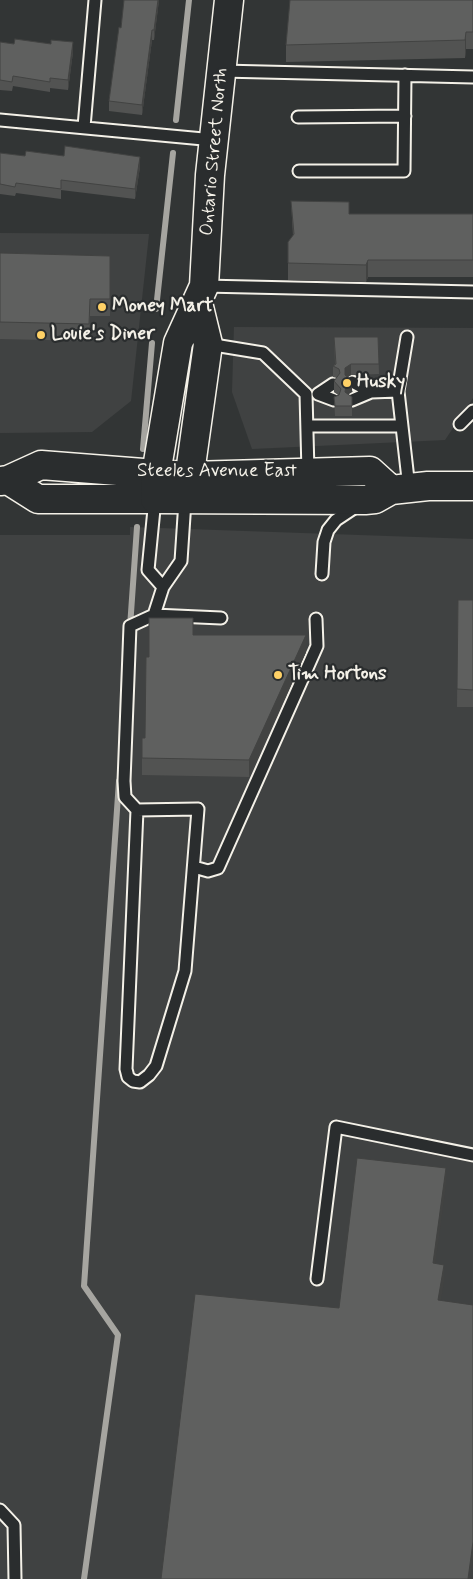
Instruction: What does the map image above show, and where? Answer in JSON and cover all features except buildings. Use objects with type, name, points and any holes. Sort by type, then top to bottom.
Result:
[{"type":"main road","name":"Ontario Street North","points":[[187,488],[208,344],[201,294],[214,140],[229,0]]},
{"type":"main road","name":"Ontario Street North","points":[[156,487],[178,343],[201,294]]},
{"type":"main road","name":"Steeles Avenue East","points":[[187,488],[308,472],[370,471],[400,489]]},
{"type":"main road","name":"Steeles Avenue East","points":[[4,480],[38,499],[156,487],[365,500],[375,499],[400,489],[473,486]]},
{"type":"lane","points":[[84,127],[95,0]]},
{"type":"lane","points":[[222,71],[473,77]]},
{"type":"lane","points":[[299,171],[404,171],[405,75]]},
{"type":"lane","points":[[298,117],[405,116]]},
{"type":"lane","points":[[0,120],[214,140]]},
{"type":"lane","points":[[201,294],[473,292]]},
{"type":"lane","points":[[400,489],[402,426],[398,391],[407,337]]},
{"type":"lane","points":[[208,344],[264,353],[312,394],[334,400]]},
{"type":"lane","points":[[352,382],[371,392]]},
{"type":"lane","points":[[312,394],[333,384]]},
{"type":"lane","points":[[352,400],[371,392],[398,391]]},
{"type":"lane","points":[[308,472],[307,426],[312,394]]},
{"type":"lane","points":[[460,424],[473,411]]},
{"type":"lane","points":[[307,426],[402,426]]},
{"type":"lane","points":[[156,487],[148,570],[163,587]]},
{"type":"lane","points":[[154,615],[163,587],[181,561],[187,488]]},
{"type":"lane","points":[[322,574],[324,542],[328,530],[336,520],[365,500]]},
{"type":"lane","points":[[138,810],[126,1069],[128,1077],[133,1081],[140,1082],[156,1066],[185,971],[198,810],[138,810],[125,797],[130,626],[154,615],[221,618]]},
{"type":"lane","points":[[194,867],[208,872],[218,868],[317,646],[316,619]]},
{"type":"lane","points":[[317,1279],[336,1127],[473,1155]]},
{"type":"lane","points":[[0,1510],[14,1525],[15,1579]]},
{"type":"shaded area","points":[[0,233],[149,234],[131,401],[92,432],[0,433]]},
{"type":"shaded area","points":[[234,327],[473,328],[473,398],[445,440],[252,449],[232,392]]},
{"type":"shaded area","points":[[130,527],[473,539],[473,1579],[0,1579],[0,535],[130,535]]},
{"type":"waterway","points":[[176,120],[189,0]]},
{"type":"waterway","points":[[156,309],[173,153]]},
{"type":"waterway","points":[[143,449],[152,343]]},
{"type":"waterway","points":[[130,627],[137,527]]},
{"type":"waterway","points":[[84,1579],[118,1335],[84,1286],[119,781]]},
{"type":"place","name":"Money Mart","points":[[102,307]]},
{"type":"place","name":"Louie's Diner","points":[[41,335]]},
{"type":"place","name":"Husky","points":[[347,383]]},
{"type":"place","name":"Tim Hortons","points":[[278,675]]}]
